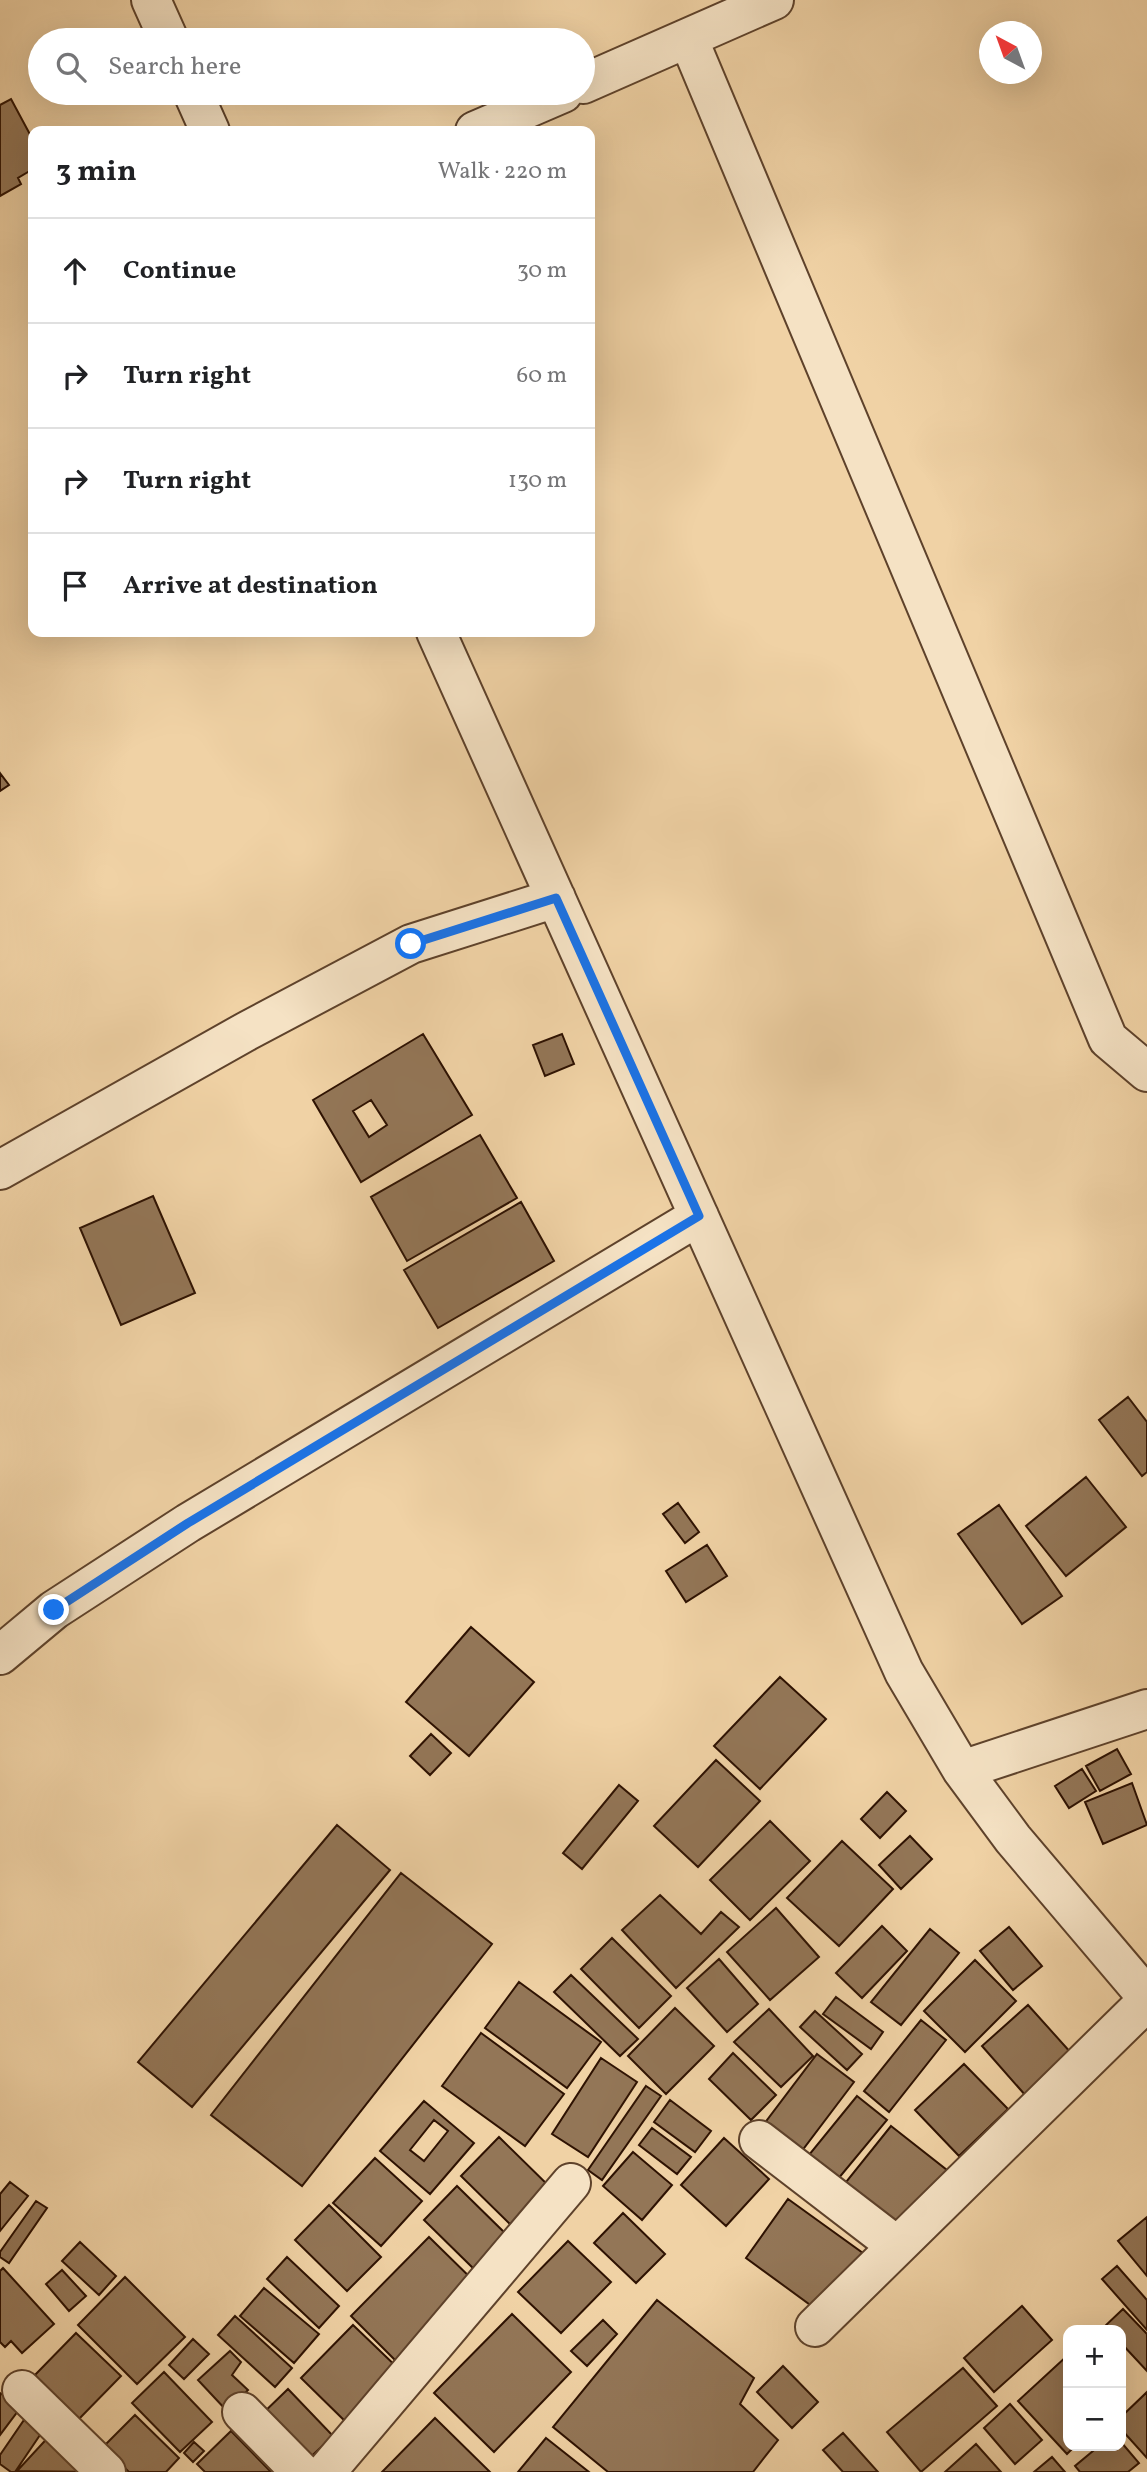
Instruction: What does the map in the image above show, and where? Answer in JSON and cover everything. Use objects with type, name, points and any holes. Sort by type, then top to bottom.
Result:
[{"type":"street","points":[[151,0],[164,28]]},
{"type":"street","points":[[595,79],[774,0]]},
{"type":"street","points":[[688,38],[1108,1039],[1147,1072]]},
{"type":"street","points":[[198,105],[208,126]]},
{"type":"street","points":[[486,126],[535,105]]},
{"type":"street","points":[[438,637],[904,1672],[962,1770],[1013,1839],[1147,1999],[815,2327]]},
{"type":"street","points":[[0,1170],[247,1031],[411,944],[556,898]]},
{"type":"street","points":[[0,1655],[54,1610],[188,1523],[699,1216]]},
{"type":"street","points":[[962,1770],[1147,1709]]},
{"type":"street","points":[[759,2140],[897,2246]]},
{"type":"street","points":[[326,2472],[571,2183]]},
{"type":"street","points":[[22,2390],[106,2472]]},
{"type":"street","points":[[242,2412],[301,2472]]},
{"type":"building","points":[[11,99],[28,131],[28,172],[18,178],[21,184],[0,196],[0,105]]},
{"type":"building","points":[[0,773],[9,785],[0,791]]},
{"type":"building","points":[[423,1034],[472,1115],[361,1182],[313,1100]],"holes":[[[371,1100],[387,1125],[369,1137],[353,1111]]]},
{"type":"building","points":[[562,1034],[574,1064],[545,1076],[533,1045]]},
{"type":"building","points":[[480,1135],[517,1198],[407,1261],[371,1197]]},
{"type":"building","points":[[153,1196],[195,1293],[121,1325],[80,1228]]},
{"type":"building","points":[[521,1202],[554,1261],[438,1328],[404,1270]]},
{"type":"building","points":[[1128,1397],[1147,1422],[1147,1472],[1142,1476],[1099,1420]]},
{"type":"building","points":[[1086,1477],[1126,1527],[1066,1576],[1026,1526]]},
{"type":"building","points":[[678,1503],[699,1532],[685,1543],[663,1514]]},
{"type":"building","points":[[999,1505],[1062,1596],[1022,1624],[958,1534]]},
{"type":"building","points":[[707,1545],[727,1576],[686,1602],[666,1571]]},
{"type":"building","points":[[471,1627],[534,1682],[469,1756],[406,1702]]},
{"type":"building","points":[[780,1677],[826,1719],[760,1789],[714,1746]]},
{"type":"building","points":[[431,1734],[451,1753],[430,1775],[410,1756]]},
{"type":"building","points":[[1117,1749],[1131,1774],[1100,1791],[1086,1766]]},
{"type":"building","points":[[716,1760],[760,1801],[698,1867],[654,1826]]},
{"type":"building","points":[[1082,1769],[1096,1791],[1069,1808],[1055,1786]]},
{"type":"building","points":[[1132,1783],[1147,1825],[1103,1844],[1085,1802]]},
{"type":"building","points":[[619,1785],[638,1801],[582,1869],[563,1853]]},
{"type":"building","points":[[887,1792],[906,1811],[880,1838],[861,1819]]},
{"type":"building","points":[[770,1821],[810,1861],[750,1920],[710,1880]]},
{"type":"building","points":[[337,1825],[390,1870],[192,2107],[138,2062]]},
{"type":"building","points":[[910,1836],[932,1859],[901,1889],[879,1865]]},
{"type":"building","points":[[842,1841],[893,1889],[839,1946],[787,1898]]},
{"type":"building","points":[[401,1873],[492,1944],[302,2186],[211,2115]]},
{"type":"building","points":[[660,1895],[701,1934],[721,1912],[739,1927],[676,1988],[622,1930]]},
{"type":"building","points":[[776,1908],[819,1957],[770,2000],[727,1952]]},
{"type":"building","points":[[882,1926],[907,1951],[862,1998],[836,1973]]},
{"type":"building","points":[[1009,1927],[1042,1966],[1013,1990],[980,1951]]},
{"type":"building","points":[[930,1929],[959,1953],[901,2025],[871,2002]]},
{"type":"building","points":[[612,1938],[671,1996],[639,2028],[581,1969]]},
{"type":"building","points":[[719,1959],[758,2004],[727,2032],[687,1988]]},
{"type":"building","points":[[975,1960],[1016,2001],[965,2052],[924,2011]]},
{"type":"building","points":[[571,1975],[638,2039],[620,2056],[554,1992]]},
{"type":"building","points":[[519,1982],[601,2042],[567,2088],[485,2028]]},
{"type":"building","points":[[836,1997],[883,2032],[871,2049],[823,2014]]},
{"type":"building","points":[[1028,2005],[1072,2054],[1026,2096],[982,2046]]},
{"type":"building","points":[[675,2008],[714,2046],[666,2094],[628,2056]]},
{"type":"building","points":[[769,2009],[813,2056],[781,2087],[734,2042]]},
{"type":"building","points":[[815,2011],[862,2054],[847,2070],[800,2027]]},
{"type":"building","points":[[921,2020],[946,2040],[889,2112],[864,2091]]},
{"type":"building","points":[[481,2033],[564,2094],[525,2146],[442,2086]]},
{"type":"building","points":[[733,2053],[776,2095],[751,2120],[709,2079]]},
{"type":"building","points":[[817,2054],[854,2082],[798,2156],[761,2128]]},
{"type":"building","points":[[601,2058],[637,2082],[588,2157],[552,2134]]},
{"type":"building","points":[[964,2064],[1008,2109],[959,2156],[915,2110]]},
{"type":"building","points":[[646,2086],[661,2096],[602,2180],[588,2170]]},
{"type":"building","points":[[857,2096],[887,2120],[833,2185],[804,2161]]},
{"type":"building","points":[[670,2100],[711,2131],[695,2152],[654,2122]]},
{"type":"building","points":[[424,2101],[474,2143],[430,2194],[380,2151]],"holes":[[[434,2120],[448,2131],[424,2161],[410,2150]]]},
{"type":"building","points":[[891,2126],[952,2174],[899,2241],[838,2192]]},
{"type":"building","points":[[652,2128],[691,2157],[677,2174],[639,2145]]},
{"type":"building","points":[[499,2137],[554,2191],[516,2230],[461,2176]]},
{"type":"building","points":[[724,2138],[769,2179],[726,2226],[681,2185]]},
{"type":"building","points":[[633,2152],[672,2185],[642,2220],[603,2186]]},
{"type":"building","points":[[375,2158],[422,2201],[381,2246],[333,2203]]},
{"type":"building","points":[[10,2182],[28,2196],[0,2231],[0,2194]]},
{"type":"building","points":[[457,2186],[510,2238],[477,2272],[424,2220]]},
{"type":"building","points":[[788,2199],[867,2256],[824,2315],[746,2258]]},
{"type":"building","points":[[36,2201],[47,2208],[9,2263],[0,2257],[0,2252]]},
{"type":"building","points":[[329,2205],[381,2257],[347,2291],[295,2240]]},
{"type":"building","points":[[623,2213],[665,2254],[636,2283],[594,2243]]},
{"type":"building","points":[[1147,2217],[1147,2276],[1118,2241]]},
{"type":"building","points":[[429,2237],[481,2288],[403,2368],[351,2316]]},
{"type":"building","points":[[568,2241],[611,2282],[561,2333],[518,2292]]},
{"type":"building","points":[[80,2242],[116,2276],[99,2295],[62,2261]]},
{"type":"building","points":[[287,2257],[339,2306],[319,2328],[267,2279]]},
{"type":"building","points":[[1117,2266],[1147,2300],[1147,2330],[1102,2279]]},
{"type":"building","points":[[3,2268],[54,2324],[22,2353],[11,2341],[5,2347],[0,2342],[0,2271]]},
{"type":"building","points":[[62,2270],[86,2296],[69,2311],[46,2284]]},
{"type":"building","points":[[125,2277],[185,2337],[137,2384],[78,2325]]},
{"type":"building","points":[[264,2288],[319,2334],[294,2363],[240,2316]]},
{"type":"building","points":[[657,2300],[754,2378],[740,2404],[778,2440],[753,2472],[608,2472],[553,2427]]},
{"type":"building","points":[[1022,2306],[1052,2340],[994,2392],[964,2358]]},
{"type":"building","points":[[1123,2309],[1147,2334],[1147,2371],[1126,2348],[1126,2325],[1106,2325]]},
{"type":"building","points":[[512,2314],[571,2372],[494,2452],[434,2393]]},
{"type":"building","points":[[235,2316],[292,2368],[275,2387],[218,2335]]},
{"type":"building","points":[[603,2320],[617,2334],[587,2366],[571,2351]]},
{"type":"building","points":[[353,2325],[403,2373],[350,2426],[301,2378]]},
{"type":"building","points":[[76,2333],[121,2376],[76,2422],[32,2378]]},
{"type":"building","points":[[193,2339],[209,2354],[184,2379],[169,2365]]},
{"type":"building","points":[[230,2351],[241,2362],[232,2375],[248,2390],[227,2411],[198,2380]]},
{"type":"building","points":[[1063,2360],[1063,2450],[1018,2401]]},
{"type":"building","points":[[783,2366],[818,2402],[792,2428],[757,2392]]},
{"type":"building","points":[[963,2368],[997,2406],[921,2472],[887,2432]]},
{"type":"building","points":[[164,2372],[212,2422],[180,2452],[132,2403]]},
{"type":"building","points":[[288,2389],[333,2436],[302,2465],[257,2419]]},
{"type":"building","points":[[1147,2392],[1147,2458],[1126,2435],[1126,2412]]},
{"type":"building","points":[[0,2393],[21,2407],[0,2435]]},
{"type":"building","points":[[1010,2404],[1042,2440],[1015,2464],[984,2428]]},
{"type":"building","points":[[135,2415],[179,2458],[166,2472],[129,2472],[103,2447]]},
{"type":"building","points":[[435,2418],[490,2472],[382,2472]]},
{"type":"building","points":[[24,2420],[42,2432],[15,2472],[11,2472],[0,2464],[0,2455]]},
{"type":"building","points":[[54,2431],[98,2472],[17,2471]]},
{"type":"building","points":[[231,2431],[271,2472],[205,2472],[197,2464]]},
{"type":"building","points":[[843,2433],[878,2472],[843,2472],[823,2450]]},
{"type":"building","points":[[546,2438],[589,2472],[518,2472]]},
{"type":"building","points":[[194,2442],[204,2451],[193,2462],[184,2453]]},
{"type":"building","points":[[976,2444],[1001,2472],[945,2472]]},
{"type":"building","points":[[1126,2448],[1139,2463],[1128,2472],[1080,2472],[1075,2466],[1093,2451],[1126,2451]]},
{"type":"building","points":[[1052,2457],[1065,2472],[1034,2472]]},
{"type":"route","points":[[54,1610],[188,1523],[699,1216],[556,898],[411,944]]}]
